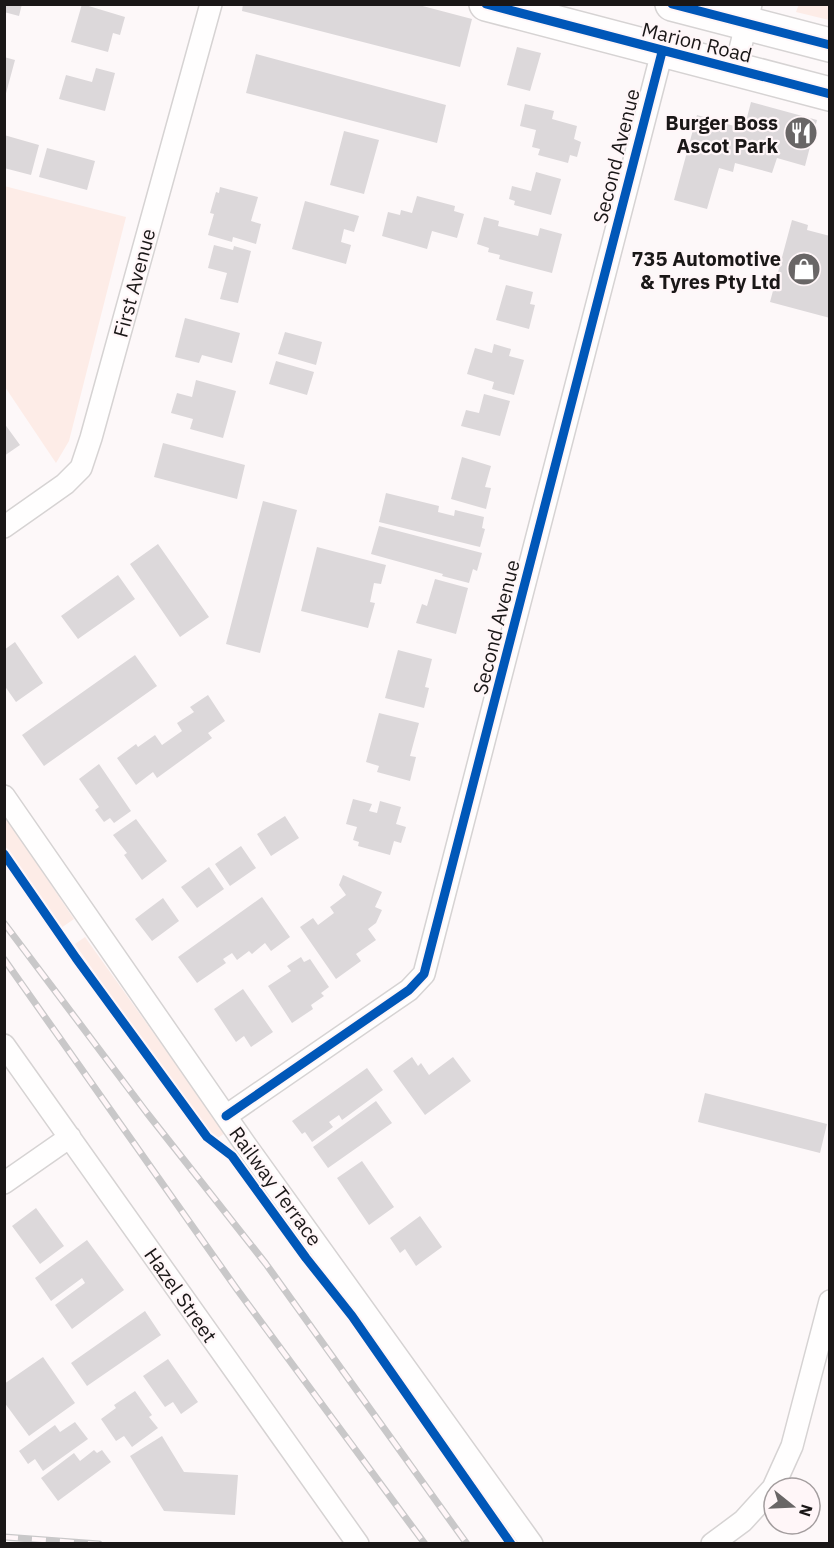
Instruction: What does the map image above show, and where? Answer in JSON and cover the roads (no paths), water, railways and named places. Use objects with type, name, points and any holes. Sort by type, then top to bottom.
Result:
[{"type":"main road","name":"Marion Road","points":[[486,4],[662,52],[830,94]]},
{"type":"main road","name":"Marion Road","points":[[672,4],[749,14],[830,45]]},
{"type":"street","name":"First Avenue","points":[[4,527],[65,484],[81,468],[211,4]]},
{"type":"street","points":[[735,70],[749,14]]},
{"type":"street","name":"Second Avenue","points":[[226,1116],[409,990],[424,974],[662,52]]},
{"type":"street","name":"Railway Terrace","points":[[4,796],[226,1116],[532,1544]]},
{"type":"street","name":"Hazel Street","points":[[4,1045],[358,1544]]},
{"type":"street","points":[[4,1183],[70,1137]]},
{"type":"street","points":[[712,1544],[743,1521],[774,1488],[792,1446],[830,1301]]},
{"type":"railway","points":[[4,923],[147,1113],[266,1264],[467,1544]]},
{"type":"railway","points":[[4,959],[236,1288],[425,1544]]},
{"type":"railway","points":[[4,1537],[99,1544]]},
{"type":"place","name":"Burger Boss Ascot Park","points":[[801,133]]},
{"type":"place","name":"735 Automotive & Tyres Pty Ltd","points":[[804,269]]}]
